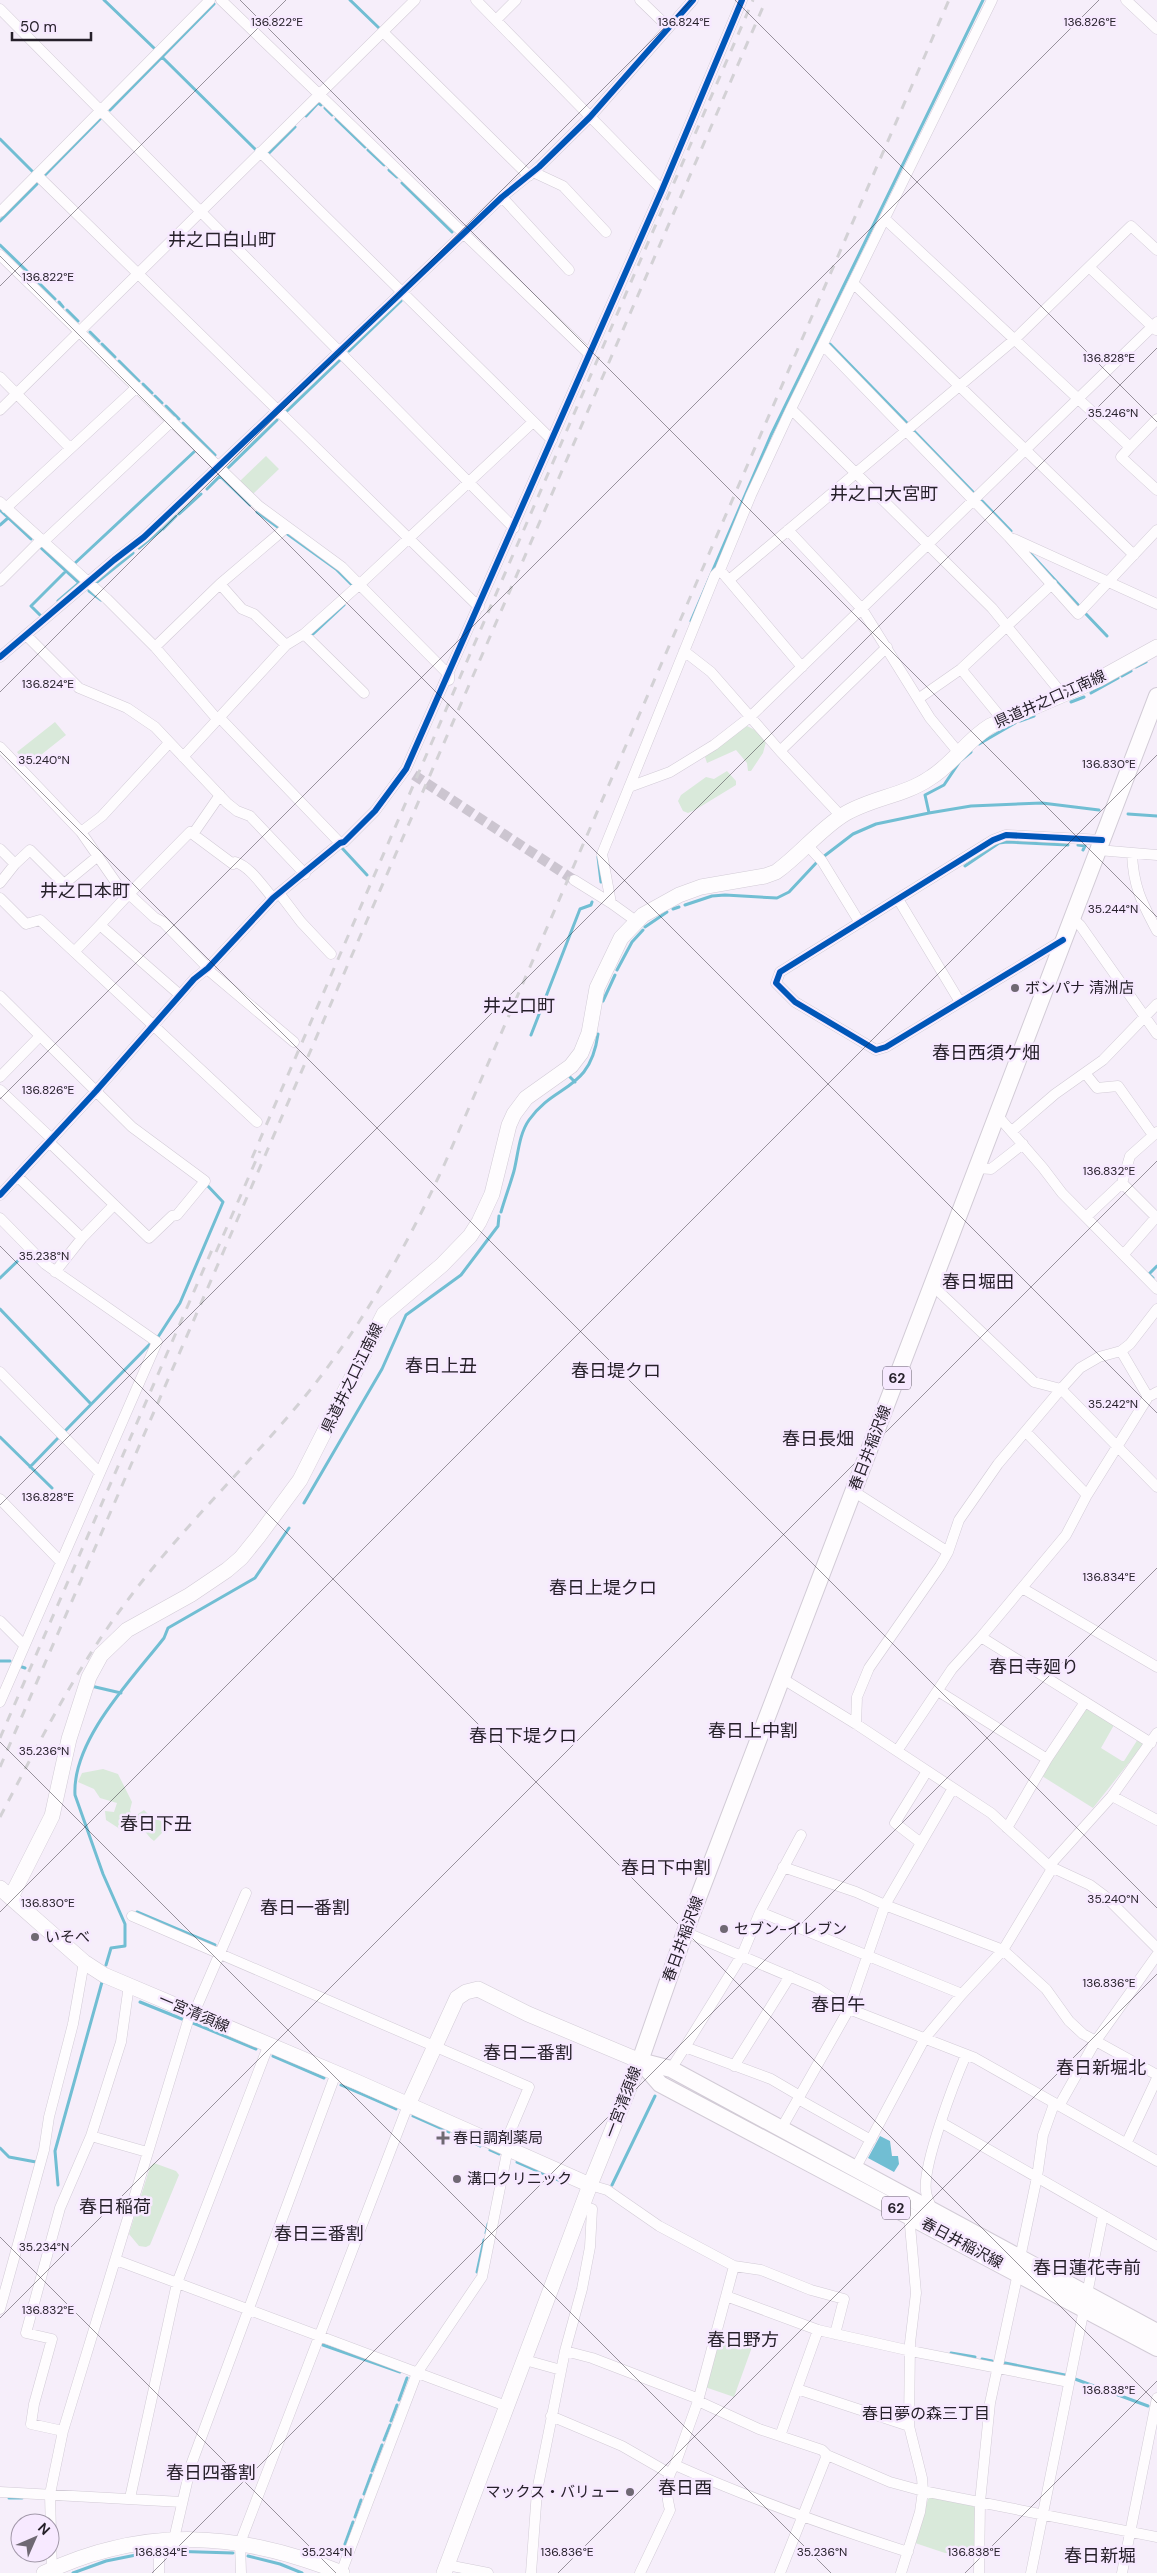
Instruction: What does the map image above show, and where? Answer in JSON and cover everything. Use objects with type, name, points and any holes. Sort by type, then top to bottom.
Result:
[{"type":"main road","name":"県道井之口江南線","points":[[5,1893],[52,1816],[68,1739],[89,1677],[101,1656],[127,1630],[190,1595],[227,1570],[241,1558],[275,1514],[310,1462],[384,1314],[442,1265],[470,1236],[479,1222],[492,1194],[509,1125],[514,1114],[526,1098],[571,1066],[582,1053],[590,1033],[597,988],[621,938],[636,921],[664,903],[693,889],[765,876],[776,872],[841,816],[856,808],[922,783],[936,774],[978,734],[1002,719],[1099,679],[1157,647]]},
{"type":"main road","name":"春日井稲沢線","points":[[640,2061],[685,1932],[1063,940],[1152,721],[1157,696]]},
{"type":"main road","name":"一宮清須線","points":[[5,1893],[84,1962],[104,1975],[269,2044],[590,2185]]},
{"type":"main road","name":"一宮清須線","points":[[408,2105],[457,1998],[466,1992],[478,1990],[528,2014],[640,2061],[590,2185],[445,2569]]},
{"type":"main road","name":"春日井稲沢線","points":[[640,2061],[671,2070],[855,2169],[928,2209],[1019,2266]]},
{"type":"main road","name":"春日井稲沢線","points":[[640,2061],[660,2084],[909,2214],[1019,2266],[1085,2302],[1157,2348]]},
{"type":"main road","name":"春日井稲沢線","points":[[1085,2302],[1157,2332]]},
{"type":"main road","points":[[49,2572],[112,2548],[166,2539],[206,2538],[278,2550],[320,2569],[341,2573]]},
{"type":"street","points":[[0,212],[210,0]]},
{"type":"street","points":[[221,0],[589,354]]},
{"type":"street","points":[[0,410],[416,0]]},
{"type":"street","points":[[476,0],[662,190]]},
{"type":"street","points":[[496,20],[516,0]]},
{"type":"street","points":[[640,0],[668,27]]},
{"type":"street","points":[[0,657],[144,537],[279,411],[502,197],[531,174],[590,117],[629,75],[693,0]]},
{"type":"street","points":[[0,1195],[96,1091],[180,995],[276,896],[342,843],[375,811],[406,768],[449,675],[662,190],[742,0]]},
{"type":"street","points":[[611,903],[602,854],[715,575],[720,570],[751,495],[791,409],[992,0]]},
{"type":"street","points":[[1126,0],[1156,25]]},
{"type":"street","points":[[0,9],[514,528]]},
{"type":"street","points":[[383,32],[531,174],[563,186],[606,232]]},
{"type":"street","points":[[260,152],[552,440]]},
{"type":"street","points":[[37,175],[479,607]]},
{"type":"street","points":[[502,197],[569,270]]},
{"type":"street","points":[[885,219],[1130,447]]},
{"type":"street","points":[[729,580],[1015,339],[1131,226],[1157,250]]},
{"type":"street","points":[[0,255],[259,506],[342,567],[449,675],[449,687],[413,774],[380,814],[352,840],[342,843]]},
{"type":"street","points":[[629,786],[670,772],[714,745],[750,717],[1155,326],[1089,267]]},
{"type":"street","points":[[853,283],[1134,555]]},
{"type":"street","points":[[823,345],[1010,537],[1078,614],[1157,530]]},
{"type":"street","points":[[0,377],[70,448]]},
{"type":"street","points":[[137,387],[70,448],[3,505],[155,647],[218,718],[342,843]]},
{"type":"street","points":[[791,409],[1008,626],[1063,695]]},
{"type":"street","points":[[1157,419],[1121,457],[1157,490]]},
{"type":"street","points":[[0,581],[172,422]]},
{"type":"street","points":[[183,757],[286,645],[304,634],[360,584],[533,422]]},
{"type":"street","points":[[155,647],[220,584],[287,527]]},
{"type":"street","points":[[788,530],[862,608],[918,699],[948,742],[959,753]]},
{"type":"street","points":[[1010,537],[1157,604]]},
{"type":"street","points":[[720,570],[802,667]]},
{"type":"street","points":[[220,584],[242,609],[254,614],[286,645]]},
{"type":"street","points":[[918,699],[961,669],[1052,584]]},
{"type":"street","points":[[304,634],[364,693]]},
{"type":"street","points":[[27,636],[79,688],[127,708],[154,727],[237,811],[250,816],[305,874]]},
{"type":"street","points":[[780,752],[887,647]]},
{"type":"street","points":[[684,651],[711,672],[780,752],[841,816]]},
{"type":"street","points":[[961,669],[1002,719]]},
{"type":"street","points":[[82,832],[102,816],[169,742]]},
{"type":"street","points":[[0,747],[82,832],[127,896],[169,928],[207,968],[294,1042]]},
{"type":"street","points":[[193,834],[220,795]]},
{"type":"street","points":[[75,952],[190,832],[233,864],[235,862],[247,869],[276,896],[331,954]]},
{"type":"street","points":[[1063,940],[886,1047],[876,1050],[796,1002],[776,983],[780,972],[993,840],[1006,835],[1100,845],[1132,853],[1157,855]]},
{"type":"street","points":[[808,846],[822,861],[860,923]]},
{"type":"street","points":[[0,849],[16,864]]},
{"type":"street","points":[[0,883],[30,850],[64,884],[98,856]]},
{"type":"street","points":[[1132,853],[1133,874],[1137,894],[1157,932]]},
{"type":"street","points":[[574,880],[636,921]]},
{"type":"street","points":[[0,898],[26,924],[40,920],[257,1122]]},
{"type":"street","points":[[898,899],[960,1002]]},
{"type":"street","points":[[1072,918],[1080,925],[1157,1034]]},
{"type":"street","points":[[100,925],[180,995]]},
{"type":"street","points":[[0,996],[132,1127],[205,1181],[177,1215],[172,1216],[149,1238],[0,1090]]},
{"type":"street","points":[[1012,1131],[1055,1094],[1103,1060],[1157,1004]]},
{"type":"street","points":[[0,1077],[40,1036]]},
{"type":"street","points":[[1085,1073],[1097,1088],[1118,1086],[1155,1134],[1130,1156],[1122,1183],[1086,1217]]},
{"type":"street","points":[[997,1115],[1062,1193],[1157,1289]]},
{"type":"street","points":[[976,1168],[991,1169],[1023,1144]]},
{"type":"street","points":[[17,1176],[82,1238]]},
{"type":"street","points":[[1122,1183],[1157,1217],[1124,1254]]},
{"type":"street","points":[[55,1272],[82,1238],[114,1205]]},
{"type":"street","points":[[0,1218],[55,1272],[157,1342],[98,1472],[0,1702]]},
{"type":"street","points":[[932,1285],[1034,1382],[1061,1389],[1157,1487]]},
{"type":"street","points":[[856,1724],[857,1697],[869,1668],[948,1552],[959,1520],[998,1464],[1080,1368],[1099,1357],[1121,1351],[1130,1344],[1157,1308]]},
{"type":"street","points":[[897,1751],[952,1669],[1066,1535],[1116,1447],[1152,1395],[1121,1351]]},
{"type":"street","points":[[0,1372],[98,1472]]},
{"type":"street","points":[[1026,1432],[1087,1496]]},
{"type":"street","points":[[853,1491],[948,1552]]},
{"type":"street","points":[[0,1499],[60,1561]]},
{"type":"street","points":[[1022,1588],[1157,1667]]},
{"type":"street","points":[[0,1620],[24,1645]]},
{"type":"street","points":[[981,1637],[1151,1743]]},
{"type":"street","points":[[783,1679],[856,1724],[991,1814],[1051,1867],[1090,1885],[1101,1893],[1157,1948]]},
{"type":"street","points":[[938,1691],[1047,1759]]},
{"type":"street","points":[[1007,1828],[1047,1759],[1085,1702]]},
{"type":"street","points":[[855,2169],[925,2038],[1003,1950],[1051,1867],[1112,1796],[1157,1732]]},
{"type":"street","points":[[921,1843],[895,1823],[928,1771]]},
{"type":"street","points":[[781,2129],[849,2009],[885,1905],[953,1788]]},
{"type":"street","points":[[1112,1796],[1157,1820]]},
{"type":"street","points":[[671,2070],[742,1955],[760,1912],[801,1836]]},
{"type":"street","points":[[784,1867],[856,1892],[1003,1950],[1046,1989],[1069,2021],[1096,2042],[1157,2076],[1126,2142]]},
{"type":"street","points":[[49,2572],[50,2494],[63,2431],[147,2152],[193,2012],[246,1893]]},
{"type":"street","points":[[760,1912],[962,1994]]},
{"type":"street","points":[[132,1916],[529,2087],[506,2147],[482,2277],[417,2373],[341,2573]]},
{"type":"street","points":[[685,1932],[817,1988],[849,2009],[966,2055],[1126,2142],[1157,2161]]},
{"type":"street","points":[[979,2573],[980,2502],[990,2403],[1037,2177],[1042,2135],[1056,2105],[1096,2042],[1157,1955]]},
{"type":"street","points":[[0,2305],[44,2150],[49,2117],[73,2024],[84,1962]]},
{"type":"street","points":[[734,2066],[790,1976]]},
{"type":"street","points":[[63,2431],[31,2424],[34,2404],[52,2339],[26,2333],[60,2208],[91,2136],[121,2042],[129,1985]]},
{"type":"street","points":[[130,2498],[177,2283],[269,2044]]},
{"type":"street","points":[[685,2047],[771,2079],[871,2140]]},
{"type":"street","points":[[928,2209],[930,2205],[925,2190],[928,2171],[950,2092],[966,2055]]},
{"type":"street","points":[[159,2573],[166,2539],[182,2502],[191,2465],[336,2073]]},
{"type":"street","points":[[241,2573],[240,2543],[408,2105]]},
{"type":"street","points":[[942,2123],[1157,2246]]},
{"type":"street","points":[[91,2136],[147,2152]]},
{"type":"street","points":[[590,2185],[607,2190],[659,2226],[734,2266],[762,2270],[811,2290],[844,2299],[835,2334]]},
{"type":"street","points":[[531,2573],[536,2495],[565,2351],[582,2289],[590,2246],[592,2209],[583,2206]]},
{"type":"street","points":[[901,2573],[920,2512],[923,2491],[922,2478],[909,2426],[910,2343],[916,2293],[909,2214]]},
{"type":"street","points":[[1031,2573],[1103,2215]]},
{"type":"street","points":[[116,2260],[506,2406]]},
{"type":"street","points":[[640,2573],[670,2510],[666,2496],[672,2469],[698,2400],[734,2266]]},
{"type":"street","points":[[726,2296],[818,2330],[911,2351],[1070,2382]]},
{"type":"street","points":[[780,2436],[818,2330]]},
{"type":"street","points":[[565,2351],[592,2358],[698,2400],[780,2436],[822,2450],[827,2455],[890,2482],[923,2491],[1157,2537]]},
{"type":"street","points":[[524,2360],[561,2370]]},
{"type":"street","points":[[797,2389],[909,2426]]},
{"type":"street","points":[[1122,2573],[1157,2398]]},
{"type":"street","points":[[552,2416],[672,2469],[802,2518],[908,2552]]},
{"type":"street","points":[[780,2573],[827,2455]]},
{"type":"street","points":[[0,2492],[182,2502]]},
{"type":"street","points":[[445,2569],[488,2573]]},
{"type":"green space","points":[[266,456],[279,469],[253,494],[240,481]]},
{"type":"green space","points":[[55,722],[66,735],[27,766],[17,752]]},
{"type":"green space","points":[[747,726],[755,730],[766,742],[763,753],[751,771],[748,771],[747,763],[736,750],[707,763],[705,757]]},
{"type":"green space","points":[[727,771],[736,781],[736,785],[695,810],[688,813],[683,811],[678,801],[681,795],[706,777],[714,779]]},
{"type":"green space","points":[[1089,1709],[1114,1725],[1101,1748],[1122,1761],[1124,1761],[1138,1739],[1143,1742],[1142,1746],[1093,1808],[1042,1776],[1083,1710]]},
{"type":"green space","points":[[103,1769],[118,1774],[132,1802],[130,1810],[132,1818],[144,1810],[152,1818],[161,1821],[163,1826],[162,1833],[154,1841],[138,1826],[126,1833],[106,1820],[105,1811],[114,1812],[117,1803],[100,1798],[94,1789],[78,1782],[82,1773]]},
{"type":"green space","points":[[154,2163],[176,2171],[179,2175],[150,2245],[146,2247],[139,2246],[129,2234],[150,2167]]},
{"type":"green space","points":[[720,2335],[752,2347],[734,2397],[705,2387]]},
{"type":"green space","points":[[932,2496],[972,2505],[976,2509],[976,2553],[945,2553],[915,2543],[928,2499]]},
{"type":"water","points":[[880,2136],[890,2141],[892,2156],[898,2156],[899,2164],[894,2172],[868,2158]]},
{"type":"waterway","points":[[104,0],[155,49]]},
{"type":"waterway","points":[[350,0],[379,28]]},
{"type":"waterway","points":[[691,621],[771,435],[983,0]]},
{"type":"waterway","points":[[110,110],[214,4]]},
{"type":"waterway","points":[[162,57],[255,149]]},
{"type":"waterway","points":[[306,116],[318,103],[321,105]]},
{"type":"waterway","points":[[325,108],[332,115]]},
{"type":"waterway","points":[[45,175],[100,119]]},
{"type":"waterway","points":[[336,119],[365,147]]},
{"type":"waterway","points":[[269,153],[295,127]]},
{"type":"waterway","points":[[0,139],[33,172]]},
{"type":"waterway","points":[[368,150],[384,165]]},
{"type":"waterway","points":[[389,170],[397,177]]},
{"type":"waterway","points":[[402,183],[452,232]]},
{"type":"waterway","points":[[0,221],[37,184]]},
{"type":"waterway","points":[[0,245],[30,274]]},
{"type":"waterway","points":[[33,277],[55,299]]},
{"type":"waterway","points":[[349,351],[401,301]]},
{"type":"waterway","points":[[59,302],[63,307]]},
{"type":"waterway","points":[[67,310],[78,321]]},
{"type":"waterway","points":[[90,332],[99,341]]},
{"type":"waterway","points":[[102,344],[115,357]]},
{"type":"waterway","points":[[830,344],[907,423]]},
{"type":"waterway","points":[[287,411],[340,360]]},
{"type":"waterway","points":[[119,361],[139,381]]},
{"type":"waterway","points":[[143,384],[152,393]]},
{"type":"waterway","points":[[155,396],[162,403]]},
{"type":"waterway","points":[[166,406],[179,419]]},
{"type":"waterway","points":[[228,468],[277,420]]},
{"type":"waterway","points":[[183,423],[215,455]]},
{"type":"waterway","points":[[913,430],[973,492]]},
{"type":"waterway","points":[[74,564],[195,451]]},
{"type":"waterway","points":[[207,489],[220,476],[250,505]]},
{"type":"waterway","points":[[179,514],[201,494]]},
{"type":"waterway","points":[[982,501],[1011,531]]},
{"type":"waterway","points":[[0,510],[31,539]]},
{"type":"waterway","points":[[257,512],[279,528]]},
{"type":"waterway","points":[[163,529],[176,516]]},
{"type":"waterway","points":[[0,525],[8,518]]},
{"type":"waterway","points":[[139,548],[161,530]]},
{"type":"waterway","points":[[286,533],[336,569],[352,585]]},
{"type":"waterway","points":[[40,547],[79,583],[58,601]]},
{"type":"waterway","points":[[97,582],[133,553]]},
{"type":"waterway","points":[[1030,553],[1080,607]]},
{"type":"waterway","points":[[41,616],[31,606],[66,571]]},
{"type":"waterway","points":[[89,591],[101,600]]},
{"type":"waterway","points":[[313,634],[344,605]]},
{"type":"waterway","points":[[1086,614],[1107,636]]},
{"type":"waterway","points":[[1136,667],[1146,662]]},
{"type":"waterway","points":[[1122,676],[1131,671]]},
{"type":"waterway","points":[[1091,693],[1118,678]]},
{"type":"waterway","points":[[1071,702],[1084,697]]},
{"type":"waterway","points":[[1020,721],[1034,716]]},
{"type":"waterway","points":[[979,744],[1015,723]]},
{"type":"waterway","points":[[929,813],[925,795],[944,785],[960,761],[971,752]]},
{"type":"waterway","points":[[823,857],[853,834],[876,824],[929,813],[971,806],[1042,803],[1099,810]]},
{"type":"waterway","points":[[1128,814],[1157,816]]},
{"type":"waterway","points":[[965,866],[999,843],[1068,845]]},
{"type":"waterway","points":[[1078,845],[1085,846],[1083,850]]},
{"type":"waterway","points":[[342,848],[367,875]]},
{"type":"waterway","points":[[598,857],[601,882]]},
{"type":"waterway","points":[[685,905],[712,896],[725,895],[777,898],[789,892],[818,861]]},
{"type":"waterway","points":[[531,1035],[580,909],[591,905],[592,902]]},
{"type":"waterway","points":[[673,909],[679,907]]},
{"type":"waterway","points":[[645,927],[667,912]]},
{"type":"waterway","points":[[617,970],[632,942],[643,930]]},
{"type":"waterway","points":[[603,1001],[615,975]]},
{"type":"waterway","points":[[501,1212],[514,1171],[521,1138],[529,1120],[539,1108],[580,1077],[588,1067],[594,1053],[598,1034]]},
{"type":"waterway","points":[[570,1077],[575,1082]]},
{"type":"waterway","points":[[158,1337],[180,1303],[223,1202],[206,1184]]},
{"type":"waterway","points":[[304,1503],[382,1369],[406,1315],[461,1275],[498,1226],[499,1216]]},
{"type":"waterway","points":[[0,1278],[27,1252]]},
{"type":"waterway","points":[[1153,1278],[1149,1274],[1157,1266]]},
{"type":"waterway","points":[[0,1309],[91,1404]]},
{"type":"waterway","points":[[64,1432],[150,1344]]},
{"type":"waterway","points":[[0,1437],[52,1488]]},
{"type":"waterway","points":[[30,1467],[58,1438]]},
{"type":"waterway","points":[[106,1965],[111,1948],[125,1946],[125,1924],[103,1874],[75,1795],[77,1774],[83,1753],[106,1711],[164,1638],[168,1628],[255,1578],[289,1528]]},
{"type":"waterway","points":[[0,1661],[10,1661]]},
{"type":"waterway","points":[[91,1686],[121,1693]]},
{"type":"waterway","points":[[137,1912],[215,1945]]},
{"type":"waterway","points":[[58,2185],[55,2151],[102,1982]]},
{"type":"waterway","points":[[140,2002],[182,2019]]},
{"type":"waterway","points":[[193,2023],[256,2049]]},
{"type":"waterway","points":[[273,2056],[324,2078]]},
{"type":"waterway","points":[[341,2085],[396,2109]]},
{"type":"waterway","points":[[612,2185],[655,2096]]},
{"type":"waterway","points":[[413,2116],[449,2132]]},
{"type":"waterway","points":[[456,2135],[480,2146]]},
{"type":"waterway","points":[[0,2148],[9,2157],[36,2162]]},
{"type":"waterway","points":[[490,2150],[499,2154]]},
{"type":"waterway","points":[[517,2162],[561,2181]]},
{"type":"waterway","points":[[486,2233],[488,2224]]},
{"type":"waterway","points":[[477,2272],[484,2240]]},
{"type":"waterway","points":[[323,2345],[400,2372]]},
{"type":"waterway","points":[[951,2353],[975,2357]]},
{"type":"waterway","points":[[982,2359],[992,2361]]},
{"type":"waterway","points":[[1005,2363],[1065,2375]]},
{"type":"waterway","points":[[399,2400],[407,2378]]},
{"type":"waterway","points":[[1075,2379],[1148,2406]]},
{"type":"waterway","points":[[391,2421],[397,2405]]},
{"type":"waterway","points":[[384,2440],[390,2425]]},
{"type":"waterway","points":[[372,2471],[382,2445]]},
{"type":"waterway","points":[[364,2494],[371,2475]]},
{"type":"waterway","points":[[9,2498],[22,2498]]},
{"type":"waterway","points":[[355,2517],[361,2500]]},
{"type":"waterway","points":[[345,2544],[353,2522]]},
{"type":"waterway","points":[[341,2554],[342,2550]]},
{"type":"waterway","points":[[167,2551],[233,2553]]},
{"type":"waterway","points":[[73,2573],[106,2561],[151,2552]]},
{"type":"waterway","points":[[248,2556],[280,2564],[302,2573]]},
{"type":"tunnel","points":[[414,775],[574,880]]},
{"type":"railway","points":[[252,1158],[753,0]]},
{"type":"railway","points":[[0,1767],[766,0]]},
{"type":"railway","points":[[0,1817],[60,1704],[111,1623],[173,1544],[266,1442],[311,1389],[350,1336],[401,1252],[445,1163],[949,0]]},
{"type":"railway","points":[[216,1252],[260,1151]]},
{"type":"railway","points":[[0,1738],[215,1243]]},
{"type":"cycle path","points":[[0,657],[114,560],[144,537],[502,197],[539,167],[590,117],[693,0]]},
{"type":"cycle path","points":[[0,1195],[96,1091],[194,979],[208,968],[273,898],[340,843],[344,842],[375,811],[406,769],[662,190],[742,0]]},
{"type":"cycle path","points":[[1063,940],[886,1047],[876,1050],[795,1002],[776,983],[780,972],[993,840],[1006,835],[1102,840]]},
{"type":"place","name":"ボンパナ 清洲店","points":[[1015,988]]},
{"type":"place","name":"セブン-イレブン","points":[[724,1929]]},
{"type":"place","name":"いそべ","points":[[35,1937]]},
{"type":"place","name":"春日調剤薬局","points":[[443,2138]]},
{"type":"place","name":"溝口クリニック","points":[[457,2179]]},
{"type":"place","name":"マックス・バリュー","points":[[630,2492]]},
{"type":"district","name":"井之口白山町","points":[[222,240]]},
{"type":"district","name":"井之口大宮町","points":[[884,494]]},
{"type":"district","name":"井之口本町","points":[[85,891]]},
{"type":"district","name":"井之口町","points":[[519,1006]]},
{"type":"district","name":"春日西須ケ畑","points":[[986,1053]]},
{"type":"district","name":"春日堀田","points":[[978,1282]]},
{"type":"district","name":"春日上丑","points":[[441,1366]]},
{"type":"district","name":"春日堤クロ","points":[[616,1371]]},
{"type":"district","name":"春日長畑","points":[[818,1439]]},
{"type":"district","name":"春日上堤クロ","points":[[603,1588]]},
{"type":"district","name":"春日寺廻り","points":[[1034,1667]]},
{"type":"district","name":"春日上中割","points":[[753,1731]]},
{"type":"district","name":"春日下堤クロ","points":[[523,1736]]},
{"type":"district","name":"春日下丑","points":[[156,1824]]},
{"type":"district","name":"春日下中割","points":[[666,1868]]},
{"type":"district","name":"春日一番割","points":[[305,1908]]},
{"type":"district","name":"春日午","points":[[838,2005]]},
{"type":"district","name":"春日二番割","points":[[528,2053]]},
{"type":"district","name":"春日新堀北","points":[[1101,2068]]},
{"type":"district","name":"春日稲荷","points":[[115,2207]]},
{"type":"district","name":"春日三番割","points":[[319,2234]]},
{"type":"district","name":"春日蓮花寺前","points":[[1087,2268]]},
{"type":"district","name":"春日野方","points":[[743,2340]]},
{"type":"district","name":"春日夢の森三丁目","points":[[926,2413]]},
{"type":"district","name":"春日四番割","points":[[211,2473]]},
{"type":"district","name":"春日酉","points":[[685,2488]]},
{"type":"district","name":"春日新堀","points":[[1100,2556]]}]
